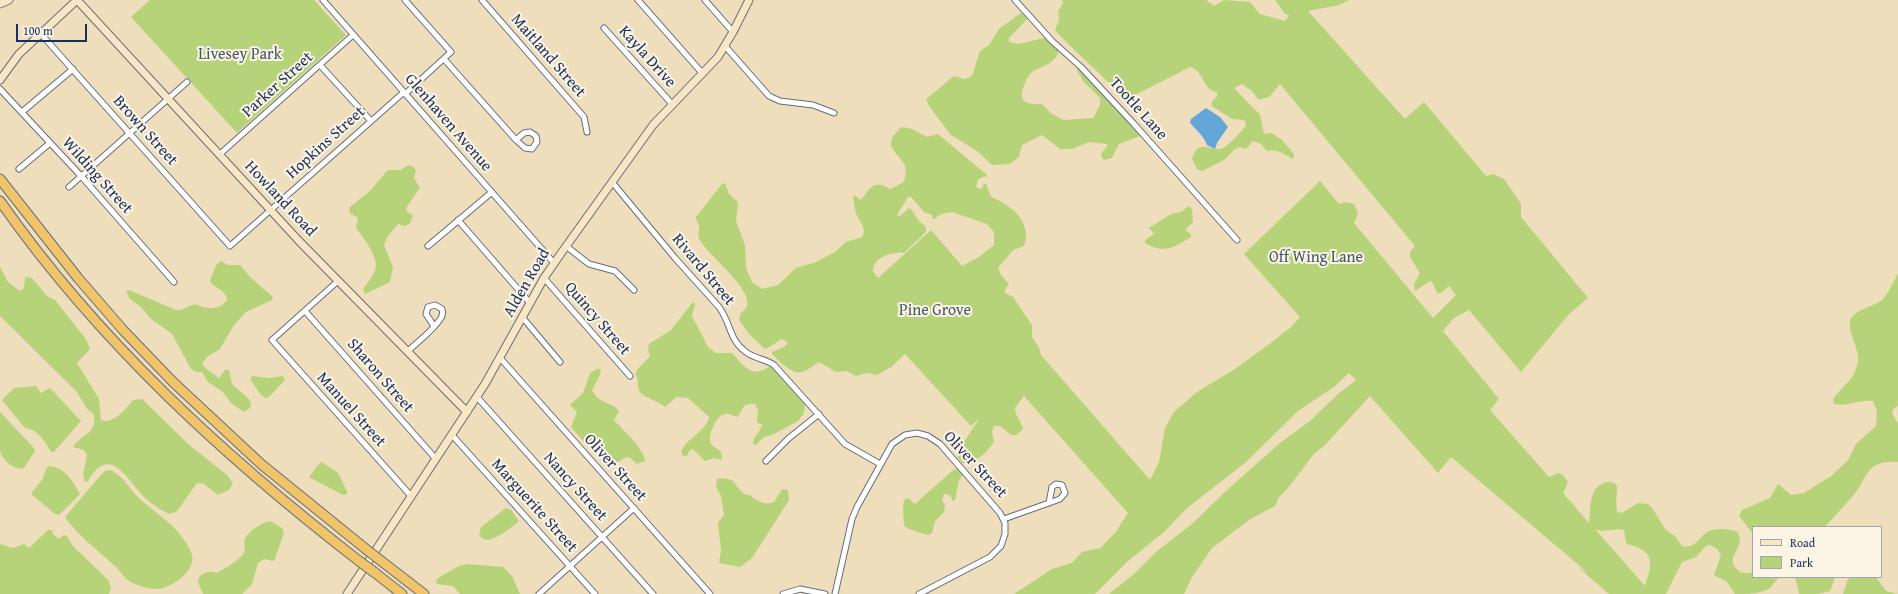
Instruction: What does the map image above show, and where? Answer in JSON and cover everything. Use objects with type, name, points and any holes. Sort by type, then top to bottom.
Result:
[{"type":"highway","points":[[0,179],[78,278],[124,330],[178,387],[272,474],[424,594]]},
{"type":"highway","points":[[0,201],[77,298],[122,349],[175,404],[258,480],[402,594]]},
{"type":"main road","points":[[0,4],[9,0]]},
{"type":"main road","points":[[0,80],[15,59],[77,0]]},
{"type":"main road","name":"Howland Road","points":[[77,0],[338,281],[467,412]]},
{"type":"main road","name":"Alden Road","points":[[347,594],[477,397],[501,358],[530,303],[554,263],[650,130],[672,104],[703,74],[725,46],[749,0]]},
{"type":"street","name":"Glenhaven Avenue","points":[[323,0],[554,263]]},
{"type":"street","name":"Hopkins Street","points":[[230,246],[451,52],[405,0]]},
{"type":"street","name":"Maitland Street","points":[[482,0],[584,117],[587,124],[587,132]]},
{"type":"street","points":[[638,0],[703,74]]},
{"type":"street","points":[[705,0],[733,32]]},
{"type":"street","name":"Tootle Lane","points":[[1015,0],[1052,41],[1081,67],[1134,124],[1236,240]]},
{"type":"street","name":"Kayla Drive","points":[[604,28],[672,104]]},
{"type":"street","name":"Brown Street","points":[[41,34],[230,246]]},
{"type":"street","name":"Parker Street","points":[[220,154],[353,35]]},
{"type":"street","points":[[725,46],[769,96],[780,101],[813,105],[834,113]]},
{"type":"street","points":[[444,58],[516,140]]},
{"type":"street","points":[[320,65],[371,121]]},
{"type":"street","points":[[22,112],[73,69]]},
{"type":"street","points":[[69,187],[187,82]]},
{"type":"street","name":"Wilding Street","points":[[0,88],[81,176],[174,282]]},
{"type":"street","points":[[19,169],[50,143]]},
{"type":"street","name":"Rivard Street","points":[[612,182],[641,215],[675,258],[720,307],[731,334],[737,343],[748,354],[774,365],[848,447],[880,464]]},
{"type":"street","points":[[428,246],[492,192]]},
{"type":"street","points":[[458,220],[530,303]]},
{"type":"street","points":[[566,246],[589,264],[615,271],[634,290]]},
{"type":"street","name":"Quincy Street","points":[[544,278],[630,376]]},
{"type":"street","points":[[305,311],[338,281]]},
{"type":"street","name":"Manuel Street","points":[[305,311],[272,340],[411,496]]},
{"type":"street","name":"Sharon Street","points":[[305,311],[436,459]]},
{"type":"street","points":[[522,318],[560,362]]},
{"type":"street","points":[[408,352],[434,326]]},
{"type":"street","name":"Oliver Street","points":[[501,358],[710,594]]},
{"type":"street","name":"Nancy Street","points":[[477,397],[653,594]]},
{"type":"street","points":[[766,461],[789,438],[819,414]]},
{"type":"street","name":"Oliver Street","points":[[835,594],[853,515],[890,447],[898,439],[914,433],[928,436],[940,444],[996,507],[1004,519],[1005,530],[1004,538],[993,555],[919,594]]},
{"type":"street","name":"Marguerite Street","points":[[452,434],[595,594]]},
{"type":"street","points":[[1004,519],[1049,503]]},
{"type":"street","points":[[538,594],[634,508]]},
{"type":"street","points":[[783,594],[800,589],[825,594]]},
{"type":"green space","name":"Livesey Park","points":[[150,0],[314,0],[346,35],[237,133],[131,17]]},
{"type":"green space","points":[[1062,0],[1206,0],[1214,6],[1224,0],[1250,2],[1260,14],[1285,21],[1289,15],[1285,14],[1275,0],[1349,0],[1339,5],[1308,11],[1405,119],[1424,102],[1486,176],[1493,174],[1504,179],[1521,204],[1521,217],[1588,298],[1569,314],[1521,372],[1469,310],[1454,318],[1443,331],[1499,399],[1490,410],[1549,477],[1558,473],[1563,475],[1568,482],[1563,493],[1589,523],[1594,493],[1602,484],[1613,482],[1617,487],[1617,512],[1622,513],[1638,503],[1648,504],[1666,530],[1675,536],[1682,546],[1686,547],[1696,543],[1709,531],[1726,529],[1738,532],[1740,541],[1733,560],[1735,567],[1743,573],[1752,572],[1752,578],[1780,578],[1766,590],[1753,593],[1735,594],[1727,582],[1714,575],[1721,555],[1717,549],[1710,545],[1706,546],[1696,557],[1682,562],[1666,594],[1609,594],[1579,568],[1587,572],[1451,457],[1438,473],[1370,396],[1326,444],[1313,455],[1288,488],[1279,497],[1275,506],[1249,520],[1212,548],[1192,577],[1184,594],[1109,594],[1135,573],[1157,551],[1192,524],[1226,491],[1280,443],[1310,421],[1338,394],[1356,380],[1349,373],[1334,387],[1298,411],[1246,462],[1186,509],[1164,532],[1128,561],[1095,594],[1014,594],[1052,569],[1072,563],[1082,552],[1100,548],[1115,533],[1128,513],[1024,396],[1015,408],[1016,414],[1023,429],[1016,435],[1011,435],[1000,426],[994,426],[992,432],[994,442],[988,450],[972,462],[962,463],[958,458],[957,452],[980,418],[971,426],[905,354],[891,367],[877,375],[866,373],[856,376],[847,371],[836,372],[819,362],[802,372],[798,372],[790,369],[778,360],[772,352],[784,347],[788,342],[781,339],[765,349],[749,334],[739,320],[741,313],[747,307],[747,299],[743,290],[728,271],[703,245],[698,235],[699,226],[696,217],[722,184],[725,183],[729,194],[738,202],[736,221],[745,245],[746,268],[752,282],[762,289],[778,285],[796,268],[816,262],[835,252],[846,242],[862,237],[864,229],[856,214],[853,197],[854,195],[861,200],[873,186],[880,185],[890,189],[904,182],[906,175],[905,166],[891,146],[892,138],[901,127],[912,129],[927,137],[938,134],[987,175],[986,177],[982,177],[978,180],[976,187],[981,189],[984,184],[986,184],[991,197],[1012,209],[1023,222],[1026,237],[1024,246],[1013,250],[998,268],[1001,275],[1009,284],[1004,292],[1013,297],[1032,325],[1032,337],[1039,348],[1041,355],[1150,480],[1159,462],[1165,428],[1174,412],[1197,392],[1235,369],[1272,342],[1291,327],[1300,317],[1244,254],[1320,181],[1339,204],[1345,202],[1354,204],[1358,213],[1354,223],[1433,318],[1456,295],[1449,286],[1441,293],[1437,293],[1433,283],[1430,281],[1415,291],[1414,284],[1420,273],[1410,257],[1410,252],[1415,246],[1280,84],[1269,97],[1259,100],[1252,91],[1242,84],[1234,88],[1260,115],[1264,134],[1271,133],[1281,139],[1294,154],[1293,159],[1278,151],[1267,151],[1261,144],[1253,141],[1246,149],[1240,147],[1235,149],[1224,160],[1202,171],[1197,169],[1192,159],[1195,152],[1199,148],[1203,147],[1221,149],[1225,147],[1245,127],[1246,124],[1244,120],[1232,119],[1212,106],[1212,101],[1217,97],[1217,92],[1208,88],[1198,72],[1190,67],[1135,95],[1130,101],[1126,101],[1109,82],[1055,30],[1059,20],[1058,11],[1063,3]],"holes":[[[908,197],[911,197],[924,212],[932,215],[933,220],[941,214],[952,212],[987,224],[994,232],[994,245],[979,257],[962,266],[931,230],[878,278],[873,271],[874,266],[880,258],[889,254],[904,253],[926,232],[926,227],[919,221],[911,209],[909,208],[900,216],[897,215]],[[1595,529],[1603,531],[1619,529],[1624,530],[1626,543],[1646,552],[1649,556],[1650,565],[1645,586]]]},
{"type":"green space","points":[[1022,12],[1025,13],[1027,19],[1009,38],[1009,42],[1019,44],[1048,37],[1059,48],[1054,60],[1034,71],[1028,77],[1022,94],[1024,101],[1031,104],[1042,104],[1052,114],[1063,120],[1093,118],[1100,105],[1100,98],[1083,81],[1077,70],[1078,67],[1143,135],[1119,144],[1112,158],[1104,160],[1101,156],[1102,152],[1107,147],[1107,144],[1089,142],[1072,149],[1060,149],[1042,135],[1022,145],[1019,157],[1010,164],[992,165],[977,151],[951,135],[929,106],[926,99],[954,76],[965,79],[972,76],[980,51],[989,45],[999,29]]},
{"type":"green space","points":[[409,165],[414,167],[416,171],[414,178],[420,188],[406,208],[407,211],[413,216],[410,223],[406,226],[398,224],[388,236],[384,245],[393,267],[390,282],[365,294],[363,289],[374,273],[376,265],[370,248],[356,228],[358,218],[350,213],[350,207],[370,191],[386,172],[389,170],[400,170]]},
{"type":"green space","points":[[1189,206],[1192,209],[1193,222],[1185,230],[1191,234],[1191,237],[1174,247],[1163,249],[1145,243],[1145,240],[1154,234],[1149,228],[1171,214],[1181,212]]},
{"type":"green space","points":[[221,261],[228,265],[240,265],[250,277],[273,297],[272,300],[246,312],[234,325],[220,349],[208,356],[202,363],[205,368],[219,378],[225,370],[229,370],[232,384],[249,399],[251,404],[250,408],[244,412],[231,403],[223,392],[208,382],[202,372],[196,372],[191,369],[172,334],[151,319],[141,307],[130,299],[126,292],[129,290],[176,310],[180,310],[195,304],[208,308],[220,306],[227,300],[226,296],[210,281],[216,265]]},
{"type":"green space","points":[[0,267],[8,282],[20,291],[24,288],[25,277],[32,278],[47,296],[55,300],[86,339],[90,349],[77,363],[99,399],[101,420],[106,421],[115,418],[133,400],[142,399],[188,444],[227,475],[233,483],[229,490],[218,495],[204,484],[197,483],[177,511],[170,514],[148,501],[117,467],[110,464],[103,465],[96,470],[88,481],[85,482],[83,474],[87,455],[84,450],[73,447],[91,430],[94,425],[93,413],[88,410],[76,391],[0,316]]},
{"type":"green space","points":[[1898,273],[1898,406],[1894,408],[1892,413],[1898,424],[1898,462],[1887,462],[1873,467],[1852,497],[1826,526],[1752,526],[1752,533],[1739,516],[1742,510],[1770,498],[1778,484],[1791,495],[1804,493],[1831,476],[1848,460],[1856,444],[1876,426],[1877,411],[1873,401],[1839,405],[1834,404],[1833,399],[1851,378],[1858,361],[1857,350],[1850,326],[1852,317],[1882,300],[1889,291]]},
{"type":"green space","points":[[693,302],[695,304],[692,316],[708,347],[716,353],[732,353],[751,371],[761,371],[771,366],[805,401],[804,413],[798,421],[774,434],[764,437],[756,445],[753,444],[753,441],[762,424],[757,423],[758,410],[755,404],[747,404],[743,407],[737,417],[728,414],[722,415],[713,426],[710,440],[711,444],[721,452],[722,460],[714,458],[705,461],[693,449],[689,451],[687,456],[683,456],[681,452],[687,442],[705,426],[709,417],[688,398],[677,397],[665,407],[645,396],[638,388],[635,374],[650,356],[648,350],[649,344],[671,330]]},
{"type":"green space","points":[[597,369],[601,370],[600,375],[592,390],[598,398],[619,411],[614,420],[641,450],[645,461],[637,464],[630,458],[626,457],[615,464],[607,465],[593,447],[584,442],[571,427],[577,412],[570,405],[583,393],[590,373]]},
{"type":"green space","points":[[252,376],[269,378],[283,376],[285,380],[270,396],[266,398],[261,395],[250,379]]},
{"type":"green space","points":[[36,386],[41,393],[50,388],[81,421],[54,452],[51,452],[47,444],[37,433],[25,428],[2,400],[14,388]]},
{"type":"green space","points":[[0,412],[35,451],[24,468],[17,468],[9,464],[1,454]]},
{"type":"green space","points":[[322,462],[338,473],[347,494],[343,495],[309,477]]},
{"type":"green space","points":[[50,466],[64,472],[80,494],[59,515],[54,513],[32,495],[32,492],[42,480],[47,467]]},
{"type":"green space","points":[[960,467],[965,472],[959,480],[955,500],[953,501],[950,495],[944,494],[942,500],[945,505],[944,512],[935,521],[932,533],[929,535],[904,526],[904,500],[908,498],[915,504],[952,471]]},
{"type":"green space","points":[[111,470],[124,480],[141,500],[176,529],[182,536],[191,552],[191,565],[187,572],[169,586],[153,589],[129,581],[83,537],[65,517],[101,475],[105,471]]},
{"type":"green space","points":[[717,479],[729,479],[745,494],[750,495],[764,503],[774,502],[782,489],[788,490],[789,500],[752,558],[740,567],[719,563],[721,550],[718,523],[724,515],[721,496],[716,487]]},
{"type":"green space","points":[[506,508],[511,510],[519,521],[508,530],[495,537],[484,540],[479,535],[481,527]]},
{"type":"green space","points":[[270,521],[282,528],[284,533],[274,561],[264,559],[258,563],[252,584],[242,594],[203,594],[198,581],[201,575],[207,572],[217,573],[238,560],[244,552],[245,539],[249,533],[256,527]]},
{"type":"green space","points":[[48,530],[52,530],[53,534],[59,539],[64,535],[67,536],[73,546],[108,580],[111,588],[109,594],[0,594],[0,544],[13,548],[24,544],[29,548]]},
{"type":"green space","points":[[467,564],[503,567],[512,576],[520,594],[460,594],[453,586],[437,584],[436,581],[438,578],[459,566]]},
{"type":"green space","points":[[1795,578],[1835,578],[1830,591],[1818,594],[1799,594]]},
{"type":"green space","points":[[1877,578],[1886,591],[1898,594],[1843,594],[1848,579]]},
{"type":"water","points":[[1206,108],[1220,117],[1228,127],[1217,143],[1215,149],[1207,145],[1202,136],[1190,123],[1191,119]]},
{"type":"park label","name":"Off Wing Lane","points":[[1316,258]]},
{"type":"park label","name":"Pine Grove","points":[[935,311]]}]
